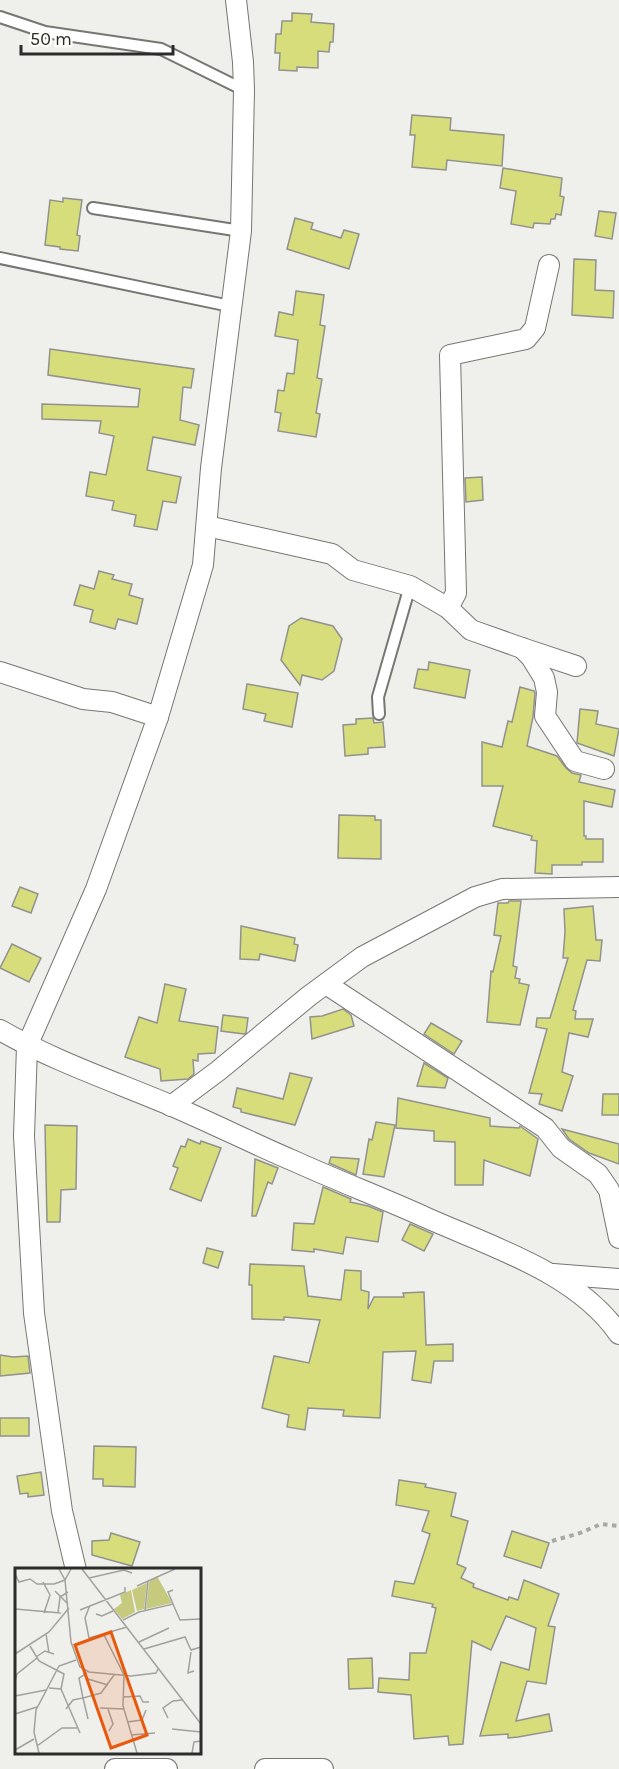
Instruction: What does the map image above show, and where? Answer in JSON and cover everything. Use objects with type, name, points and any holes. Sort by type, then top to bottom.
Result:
[{"type":"street","points":[[76,1568],[62,1511],[34,1313],[24,1136],[27,1046],[96,889],[158,717],[203,565],[211,468],[241,231],[244,90],[236,0]]},
{"type":"street","points":[[448,608],[456,593],[450,355],[526,339],[535,328],[549,264]]},
{"type":"street","points":[[207,526],[332,554],[353,570],[410,586],[448,608],[471,630],[576,666]]},
{"type":"street","points":[[522,648],[531,657],[544,678],[547,692],[545,716],[575,761],[604,769]]},
{"type":"street","points":[[0,672],[83,699],[112,702],[158,717]]},
{"type":"street","points":[[171,1106],[363,957],[475,897],[502,889],[619,887]]},
{"type":"street","points":[[326,984],[545,1128],[561,1148],[598,1174],[609,1190],[619,1238]]},
{"type":"street","points":[[0,1030],[27,1046],[171,1106],[550,1274],[585,1298],[619,1334]]},
{"type":"street","points":[[550,1274],[619,1279]]},
{"type":"street","points":[[114,1754],[116,1769],[167,1769]]},
{"type":"street","points":[[265,1769],[322,1769]]},
{"type":"lane","points":[[0,17],[45,32],[161,49],[244,90]]},
{"type":"lane","points":[[93,208],[241,231]]},
{"type":"lane","points":[[0,258],[230,306]]},
{"type":"lane","points":[[379,714],[378,697],[410,586]]},
{"type":"path","points":[[552,1541],[601,1524],[619,1526]]},
{"type":"building","points":[[292,13],[312,14],[311,22],[334,24],[333,42],[330,42],[329,52],[318,51],[318,68],[297,67],[297,71],[279,70],[280,53],[275,53],[276,34],[281,34],[282,21],[292,21]]},
{"type":"building","points":[[412,115],[451,118],[450,130],[504,135],[502,166],[447,160],[446,170],[412,167],[415,135],[410,135]]},
{"type":"building","points":[[503,168],[562,178],[560,196],[564,197],[561,215],[556,214],[550,224],[534,223],[533,228],[511,224],[516,191],[500,188]]},
{"type":"building","points":[[63,198],[82,200],[77,235],[80,236],[78,251],[45,245],[50,200],[63,202]]},
{"type":"building","points":[[599,211],[616,213],[612,239],[595,236]]},
{"type":"building","points":[[295,218],[313,223],[311,229],[341,238],[344,230],[359,234],[349,269],[287,249]]},
{"type":"building","points":[[574,259],[596,260],[595,290],[614,291],[613,318],[572,315]]},
{"type":"building","points":[[296,291],[324,295],[320,325],[325,326],[317,378],[322,379],[316,413],[320,414],[316,437],[278,431],[281,413],[275,412],[278,390],[284,391],[287,373],[294,374],[298,340],[275,336],[279,312],[293,315]]},
{"type":"building","points":[[50,349],[194,369],[191,388],[183,387],[180,420],[199,425],[195,445],[153,437],[147,470],[181,477],[176,503],[163,501],[157,530],[134,526],[136,515],[112,510],[114,501],[86,496],[90,472],[106,475],[114,436],[99,433],[101,421],[42,419],[42,404],[138,407],[140,389],[48,375]]},
{"type":"building","points":[[482,477],[483,500],[466,502],[465,478]]},
{"type":"building","points":[[99,571],[114,575],[112,579],[132,584],[129,595],[143,599],[137,624],[118,619],[115,629],[90,622],[93,610],[74,605],[80,585],[94,589]]},
{"type":"building","points":[[301,618],[333,626],[342,639],[334,671],[322,680],[302,675],[300,685],[281,660],[289,626]]},
{"type":"building","points":[[429,662],[470,670],[465,698],[414,688],[418,669],[428,670]]},
{"type":"building","points":[[247,684],[298,693],[292,727],[264,721],[266,714],[243,709]]},
{"type":"building","points":[[520,687],[535,693],[527,746],[557,756],[572,773],[581,775],[579,782],[615,790],[612,807],[584,801],[584,836],[586,839],[603,839],[603,862],[552,865],[552,874],[535,873],[537,841],[531,840],[532,836],[493,826],[503,786],[482,786],[482,742],[502,747],[508,721],[512,722]]},
{"type":"building","points":[[580,709],[598,711],[596,724],[619,729],[614,756],[577,743]]},
{"type":"building","points":[[373,718],[374,723],[383,722],[385,747],[368,748],[368,754],[345,756],[343,725],[356,724],[356,719]]},
{"type":"building","points":[[339,815],[375,816],[375,820],[381,820],[381,859],[338,858]]},
{"type":"building","points":[[20,887],[38,894],[31,913],[12,906]]},
{"type":"building","points":[[521,901],[513,966],[517,967],[515,978],[520,979],[519,983],[529,985],[520,1025],[487,1022],[491,971],[493,972],[501,936],[494,935],[498,903]]},
{"type":"building","points":[[593,906],[596,940],[602,940],[600,961],[587,960],[573,1010],[576,1011],[575,1019],[593,1019],[588,1037],[569,1033],[562,1072],[573,1076],[562,1111],[539,1104],[542,1094],[529,1093],[547,1029],[536,1027],[537,1018],[550,1018],[568,958],[563,958],[564,909]]},
{"type":"building","points":[[241,926],[295,938],[294,944],[298,945],[295,961],[260,954],[259,960],[240,959]]},
{"type":"building","points":[[12,944],[41,958],[29,982],[0,968]]},
{"type":"building","points":[[165,984],[186,989],[179,1021],[218,1027],[215,1053],[198,1054],[198,1061],[193,1060],[194,1074],[188,1079],[161,1081],[160,1069],[125,1057],[139,1017],[157,1023]]},
{"type":"building","points":[[343,1009],[351,1015],[354,1026],[312,1039],[310,1017],[322,1016]]},
{"type":"building","points":[[223,1015],[248,1018],[246,1033],[221,1031]]},
{"type":"building","points":[[431,1023],[462,1041],[454,1054],[424,1034]]},
{"type":"building","points":[[424,1063],[448,1078],[445,1088],[417,1086]]},
{"type":"building","points":[[290,1073],[312,1078],[295,1125],[241,1112],[241,1109],[233,1107],[237,1088],[283,1099]]},
{"type":"building","points":[[603,1094],[619,1094],[619,1115],[602,1115]]},
{"type":"building","points":[[398,1098],[490,1118],[490,1126],[519,1128],[520,1126],[538,1139],[530,1176],[484,1160],[483,1185],[455,1185],[455,1142],[434,1141],[434,1131],[396,1128]]},
{"type":"building","points":[[376,1122],[395,1125],[384,1177],[363,1174],[369,1139],[372,1140]]},
{"type":"building","points":[[45,1125],[77,1126],[76,1189],[61,1190],[60,1222],[47,1222]]},
{"type":"building","points":[[562,1129],[619,1144],[619,1164],[589,1153],[569,1139]]},
{"type":"building","points":[[188,1139],[221,1148],[201,1201],[170,1189],[178,1168],[173,1166],[181,1146],[185,1147]]},
{"type":"building","points":[[331,1157],[359,1159],[356,1175],[329,1163]]},
{"type":"building","points":[[255,1159],[278,1168],[272,1184],[268,1182],[256,1216],[252,1216]]},
{"type":"building","points":[[323,1187],[351,1199],[350,1202],[383,1212],[378,1242],[346,1237],[343,1254],[314,1249],[314,1252],[292,1250],[294,1223],[314,1224]]},
{"type":"building","points":[[410,1224],[433,1234],[424,1251],[402,1240]]},
{"type":"building","points":[[207,1248],[223,1252],[218,1268],[203,1263]]},
{"type":"building","points":[[250,1264],[304,1266],[308,1296],[341,1300],[345,1270],[361,1271],[361,1290],[369,1292],[368,1309],[374,1297],[404,1297],[403,1293],[424,1292],[426,1345],[453,1344],[453,1361],[434,1361],[431,1383],[412,1380],[416,1351],[383,1352],[380,1418],[343,1416],[344,1410],[308,1408],[305,1430],[287,1427],[289,1415],[262,1408],[274,1356],[309,1363],[320,1320],[284,1317],[284,1320],[252,1319]]},
{"type":"building","points":[[0,1355],[28,1356],[30,1373],[0,1376]]},
{"type":"building","points":[[0,1418],[29,1418],[29,1436],[0,1436]]},
{"type":"building","points":[[94,1446],[136,1447],[135,1487],[103,1486],[103,1479],[93,1479]]},
{"type":"building","points":[[41,1472],[44,1495],[28,1497],[28,1493],[20,1494],[17,1476]]},
{"type":"building","points":[[399,1480],[426,1484],[425,1487],[456,1493],[451,1516],[468,1521],[457,1564],[466,1568],[461,1578],[474,1584],[473,1587],[508,1600],[509,1597],[518,1600],[524,1580],[559,1594],[548,1626],[555,1627],[546,1684],[527,1681],[516,1721],[549,1714],[552,1731],[508,1738],[508,1734],[480,1736],[501,1662],[529,1670],[536,1628],[506,1616],[491,1650],[472,1641],[463,1744],[449,1745],[448,1736],[414,1739],[411,1695],[378,1692],[379,1678],[409,1680],[410,1653],[426,1653],[436,1608],[432,1607],[433,1604],[392,1596],[395,1581],[414,1584],[430,1534],[422,1531],[429,1511],[396,1505]]},
{"type":"building","points":[[512,1531],[549,1543],[541,1568],[504,1556]]},
{"type":"building","points":[[111,1533],[140,1542],[132,1566],[92,1555],[92,1541],[109,1540]]},
{"type":"building","points":[[372,1658],[373,1688],[349,1689],[348,1659]]}]
